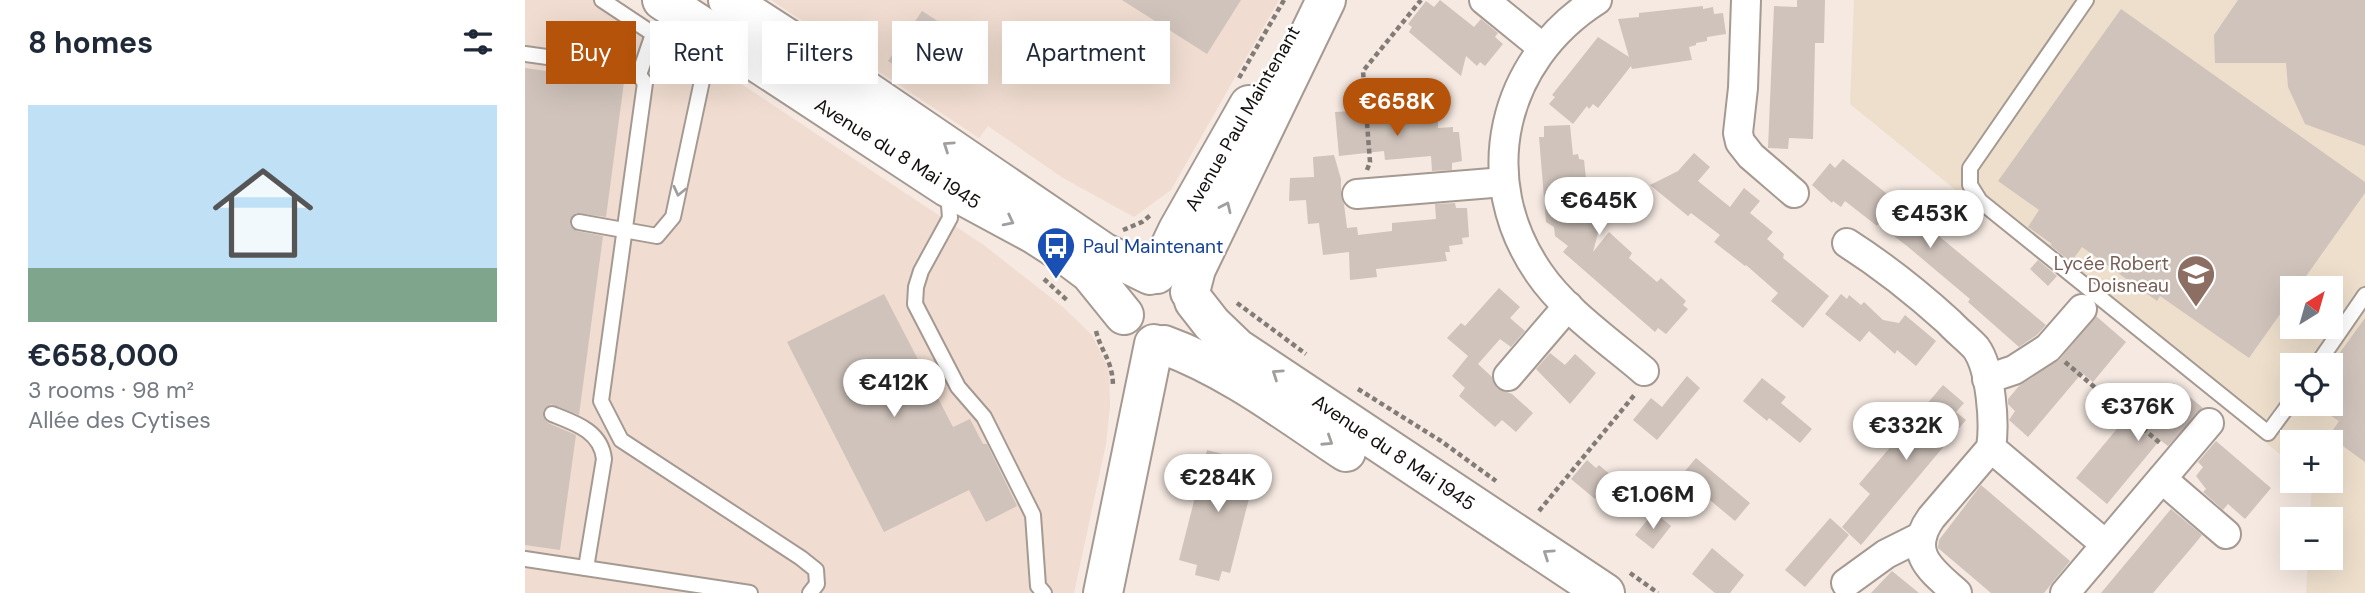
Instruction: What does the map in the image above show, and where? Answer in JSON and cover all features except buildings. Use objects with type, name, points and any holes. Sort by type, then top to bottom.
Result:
[{"type":"main road","points":[[695,0],[705,11],[875,140]]},
{"type":"main road","name":"Avenue du 8 Mai 1945","points":[[728,0],[830,66],[1103,252],[1153,274],[1176,278],[1212,324],[1237,348],[1605,593]]},
{"type":"main road","name":"Avenue Paul Maintenant","points":[[1153,274],[1164,222],[1309,0]]},
{"type":"main road","name":"Avenue Paul Maintenant","points":[[1192,296],[1196,269],[1326,0]]},
{"type":"main road","name":"Avenue du 8 Mai 1945","points":[[658,17],[875,140],[947,187],[1034,234],[1090,273],[1107,291],[1135,334],[1144,341],[1196,357],[1221,370],[1560,593]]},
{"type":"main road","points":[[1124,315],[1127,295],[1133,286],[1153,274]]},
{"type":"main road","points":[[1103,593],[1159,344],[1182,337],[1189,329],[1193,320],[1192,296]]},
{"type":"street","points":[[1484,0],[1543,47]]},
{"type":"street","points":[[1597,0],[1575,14],[1543,47],[1516,94],[1507,120],[1503,147],[1504,182],[1513,222],[1540,275],[1568,306],[1644,371]]},
{"type":"street","points":[[1746,0],[1743,88],[1738,133],[1740,142],[1751,156],[1794,193]]},
{"type":"street","points":[[1357,194],[1504,182]]},
{"type":"street","points":[[1847,243],[1871,258],[1967,340],[1982,359],[1993,433],[1991,448],[1931,518],[1922,536],[1922,556],[1926,565],[1957,593]]},
{"type":"street","points":[[1508,376],[1568,306]]},
{"type":"street","points":[[1987,379],[2014,370],[2048,348],[2082,309]]},
{"type":"street","points":[[2064,593],[2209,423]]},
{"type":"street","points":[[1991,448],[2105,544]]},
{"type":"street","points":[[2171,469],[2226,534]]},
{"type":"street","points":[[1846,583],[1886,554],[1922,536]]},
{"type":"lane","points":[[579,222],[657,236],[673,217],[703,76],[697,64],[658,17],[602,0]]},
{"type":"lane","points":[[2087,0],[1971,168],[1970,185],[1980,201],[2268,433],[2280,416]]},
{"type":"lane","points":[[639,75],[658,17]]},
{"type":"lane","points":[[525,54],[626,68],[639,75],[645,83],[601,401],[621,440],[816,570],[817,584],[810,593]]},
{"type":"lane","points":[[947,187],[950,218],[921,271],[915,304],[958,387],[984,417],[1033,515],[1038,586],[1044,593]]},
{"type":"lane","points":[[2325,353],[2365,295]]},
{"type":"lane","points":[[552,414],[584,427],[603,448],[604,459],[586,568]]},
{"type":"lane","points":[[525,559],[750,593]]},
{"type":"path","points":[[1357,194],[1370,162],[1363,71],[1421,0]]},
{"type":"path","points":[[1232,300],[1315,362]]},
{"type":"path","points":[[2048,348],[2171,469]]},
{"type":"path","points":[[1539,511],[1643,385],[1644,371]]},
{"type":"shaded area","points":[[525,0],[615,0],[650,23],[650,84],[741,84],[985,246],[1064,308],[1092,335],[1109,370],[1110,406],[1106,444],[1074,593],[525,593]]},
{"type":"shaded area","points":[[771,0],[1279,0],[1171,190],[1134,217],[1063,178],[988,126],[979,138],[898,84],[988,84],[988,21],[892,21],[892,80],[878,71],[878,21],[803,21]]},
{"type":"shaded area","name":"Lycée Robert Doisneau","points":[[1854,0],[2365,0],[2365,593],[2306,593],[2307,570],[2343,570],[2343,507],[2311,507],[2311,493],[2343,493],[2343,430],[2280,430],[2280,454],[1850,104]]},
{"type":"place","name":"Paul Maintenant","points":[[1056,280]]},
{"type":"place","name":"Lycée Robert Doisneau","points":[[2196,308]]}]
